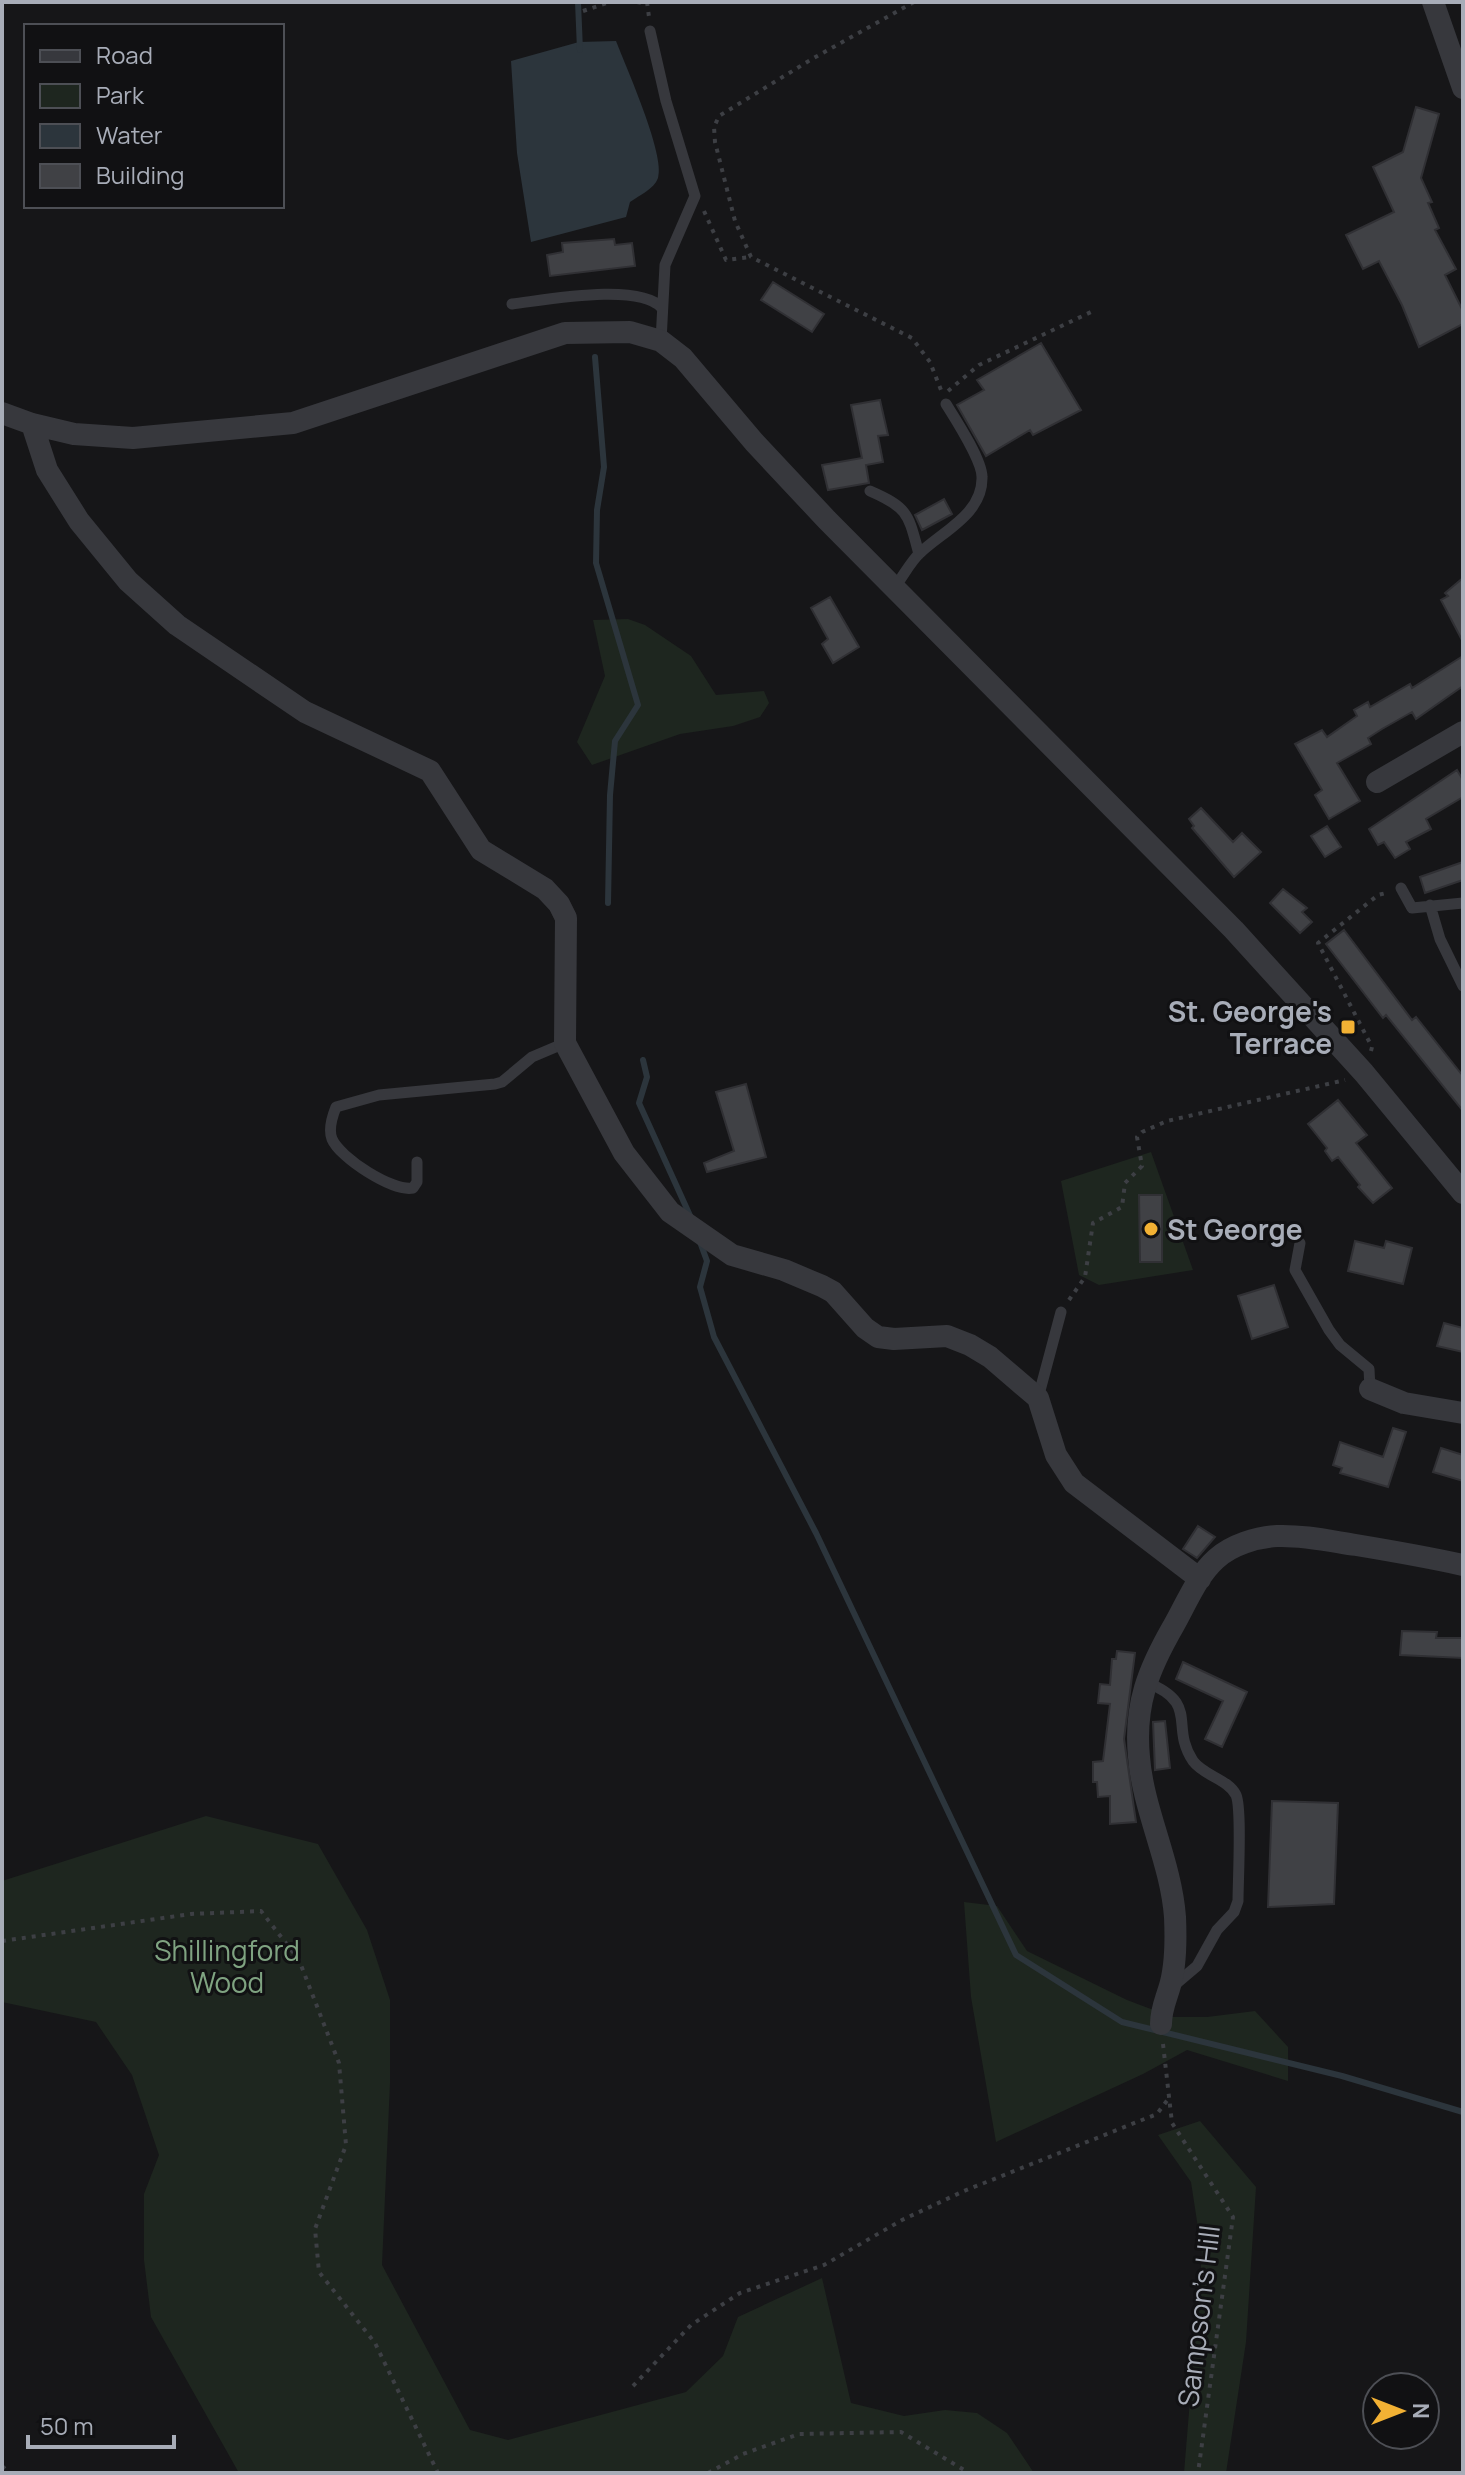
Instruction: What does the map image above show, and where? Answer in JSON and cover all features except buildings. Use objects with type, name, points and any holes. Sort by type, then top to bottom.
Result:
[{"type":"street","points":[[1433,2],[1463,88]]},
{"type":"street","points":[[2,413],[74,434],[133,438],[293,423],[565,333],[630,332],[661,341],[683,358],[754,442],[894,588],[1234,930],[1356,1076],[1463,1193]]},
{"type":"street","points":[[32,424],[47,470],[79,521],[128,581],[177,625],[305,712],[430,771],[481,850],[545,889],[559,904],[566,918],[565,1043],[624,1153],[670,1212],[732,1255],[784,1270],[833,1292],[865,1328],[878,1337],[947,1336],[970,1345],[1011,1373],[1038,1398],[1056,1455],[1074,1483],[1200,1579]]},
{"type":"street","points":[[1377,782],[1463,732]]},
{"type":"street","points":[[1370,1389],[1404,1403],[1463,1413]]},
{"type":"street","points":[[1161,2030],[1162,2004],[1170,1988],[1176,1938],[1170,1881],[1139,1760],[1138,1729],[1141,1696],[1146,1682],[1162,1646],[1200,1579],[1216,1558],[1233,1548],[1253,1540],[1278,1536],[1316,1538],[1463,1565]]},
{"type":"lane","points":[[650,31],[666,101],[695,196],[665,265],[661,341]]},
{"type":"lane","points":[[512,304],[609,295],[645,297],[656,301],[662,308]]},
{"type":"lane","points":[[894,588],[919,554],[974,507],[982,476],[969,443],[946,404]]},
{"type":"lane","points":[[870,491],[890,499],[908,516],[919,554]]},
{"type":"lane","points":[[1401,888],[1412,908],[1463,903]]},
{"type":"lane","points":[[1430,905],[1440,939],[1463,986]]},
{"type":"lane","points":[[417,1162],[417,1182],[413,1188],[403,1189],[352,1161],[333,1142],[330,1132],[336,1107],[379,1095],[495,1084],[502,1082],[532,1057],[565,1043]]},
{"type":"lane","points":[[1300,1243],[1295,1270],[1340,1345],[1369,1369],[1370,1389]]},
{"type":"lane","points":[[1038,1398],[1061,1312]]},
{"type":"lane","points":[[1146,1682],[1173,1695],[1192,1759],[1205,1774],[1229,1786],[1238,1803],[1238,1901],[1234,1912],[1217,1930],[1197,1966],[1170,1988]]},
{"type":"path","points":[[583,11],[610,2]]},
{"type":"path","points":[[637,2],[647,4]]},
{"type":"path","points":[[751,257],[735,221],[715,142],[714,127],[719,116],[914,2]]},
{"type":"path","points":[[695,196],[726,260],[751,257],[912,338],[930,362],[943,395],[979,365],[1091,312]]},
{"type":"path","points":[[1061,1312],[1085,1277],[1093,1223],[1122,1207],[1125,1183],[1142,1166],[1137,1137],[1142,1132],[1167,1121],[1356,1076],[1372,1047],[1318,943],[1378,895],[1401,888]]},
{"type":"path","points":[[2,1941],[191,1914],[261,1911],[299,1960],[339,2063],[346,2145],[315,2229],[319,2272],[375,2343],[438,2473]]},
{"type":"path","name":"Sampson's Hill","points":[[1161,2030],[1172,2123],[1233,2217],[1198,2473]]},
{"type":"path","points":[[633,2386],[691,2325],[740,2293],[824,2265],[902,2220],[964,2191],[1157,2114],[1169,2098]]},
{"type":"path","points":[[708,2473],[743,2454],[799,2434],[901,2432],[969,2473]]},
{"type":"path","points":[[2,2466],[10,2473]]},
{"type":"green space","points":[[628,619],[645,625],[691,656],[716,695],[764,691],[769,703],[760,717],[733,726],[680,734],[592,765],[577,742],[605,676],[593,620]]},
{"type":"green space","points":[[1151,1152],[1193,1270],[1099,1285],[1079,1275],[1061,1181]]},
{"type":"green space","name":"Shillingford Wood","points":[[206,1816],[318,1844],[367,1930],[390,2000],[390,2083],[382,2265],[470,2430],[508,2440],[686,2392],[723,2356],[738,2317],[822,2278],[851,2403],[904,2416],[945,2410],[977,2413],[1007,2433],[1034,2473],[239,2473],[151,2317],[144,2260],[144,2194],[159,2155],[132,2075],[96,2022],[2,2002],[2,1881]]},
{"type":"green space","points":[[964,1902],[997,1906],[1027,1951],[1127,2000],[1172,2017],[1207,2017],[1255,2011],[1288,2047],[1288,2081],[1187,2050],[1143,2074],[996,2142],[971,1997]]},
{"type":"green space","points":[[1200,2121],[1256,2187],[1246,2342],[1226,2473],[1184,2473],[1202,2254],[1191,2182],[1158,2135]]},
{"type":"water","points":[[616,41],[651,132],[659,167],[658,178],[650,189],[630,202],[626,217],[531,242],[517,153],[511,61],[579,42]]},
{"type":"waterway","points":[[578,2],[580,50]]},
{"type":"waterway","points":[[595,357],[604,467],[597,510],[596,563],[638,705],[615,741],[610,795],[608,903]]},
{"type":"waterway","points":[[643,1060],[647,1077],[639,1103],[692,1220]]},
{"type":"waterway","points":[[700,1242],[707,1261],[700,1287],[714,1337],[816,1533],[1016,1955],[1122,2022],[1342,2076],[1463,2112]]},
{"type":"place","name":"St. George's Terrace","points":[[1348,1027]]},
{"type":"place","name":"St George","points":[[1151,1229]]}]
